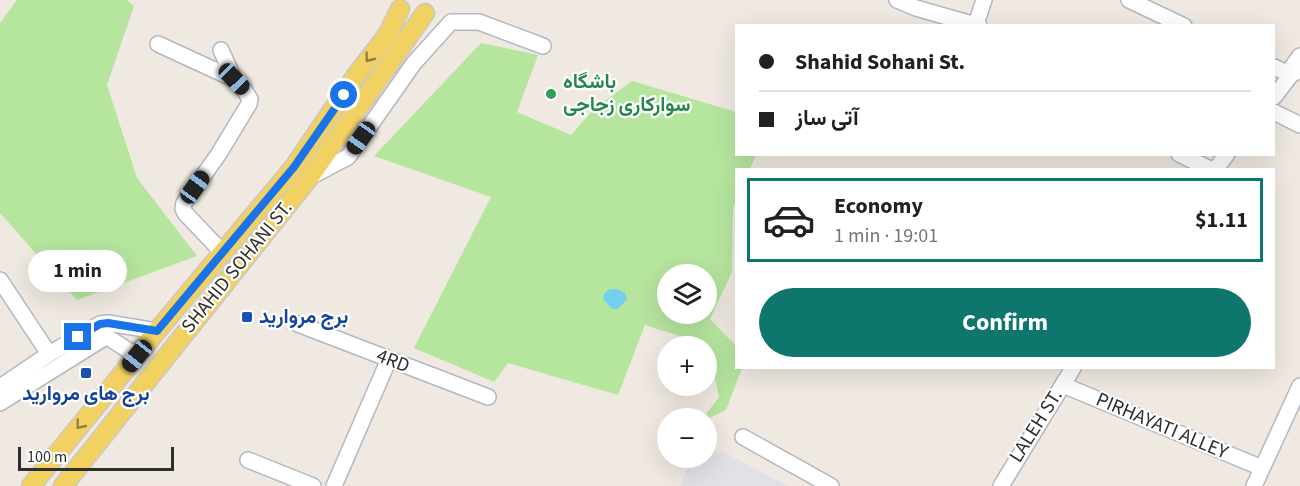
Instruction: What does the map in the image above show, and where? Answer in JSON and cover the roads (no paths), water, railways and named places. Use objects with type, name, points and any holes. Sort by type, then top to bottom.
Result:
[{"type":"main road","points":[[399,4],[411,17],[430,5]]},
{"type":"main road","name":"SHAHID SOHANI ST.","points":[[31,486],[222,252],[302,173],[355,77],[388,34],[399,4]]},
{"type":"main road","name":"SHAHID SOHANI ST.","points":[[63,486],[430,5]]},
{"type":"street","points":[[897,0],[917,4],[974,24]]},
{"type":"street","points":[[977,24],[984,0]]},
{"type":"street","points":[[1130,0],[1180,24]]},
{"type":"street","points":[[302,173],[348,157],[414,63],[452,22],[479,22],[543,46]]},
{"type":"street","points":[[158,44],[234,79],[246,91],[250,99],[219,155],[184,203],[183,208],[185,213],[222,252]]},
{"type":"street","points":[[221,50],[234,79]]},
{"type":"street","points":[[1295,73],[1292,67],[1300,56]]},
{"type":"street","points":[[1275,67],[1295,73]]},
{"type":"street","points":[[1275,96],[1295,73]]},
{"type":"street","points":[[1275,112],[1300,125]]},
{"type":"street","points":[[1183,156],[1209,168]]},
{"type":"street","points":[[1215,168],[1225,156]]},
{"type":"street","points":[[0,280],[45,357]]},
{"type":"street","points":[[0,295],[45,357]]},
{"type":"street","points":[[0,387],[100,324],[108,323],[157,331]]},
{"type":"street","name":"4RD","points":[[298,324],[488,397]]},
{"type":"street","points":[[0,403],[104,338],[109,338],[137,356]]},
{"type":"street","points":[[334,486],[389,359]]},
{"type":"street","name":"LALEH ST.","points":[[1001,486],[1072,369]]},
{"type":"street","name":"PIRHAYATI ALLEY","points":[[1063,385],[1262,468]]},
{"type":"street","points":[[1254,486],[1299,396]]},
{"type":"street","points":[[743,437],[831,486]]},
{"type":"street","points":[[248,460],[313,486]]},
{"type":"water","points":[[610,289],[617,289],[625,293],[627,299],[618,309],[612,309],[603,299],[604,294]]},
{"type":"place","name":"باشگاه سواركاری زجاجی","points":[[551,94]]},
{"type":"place","name":"برج مروارید","points":[[247,317]]},
{"type":"place","name":"برج های مروارید","points":[[86,373]]}]
